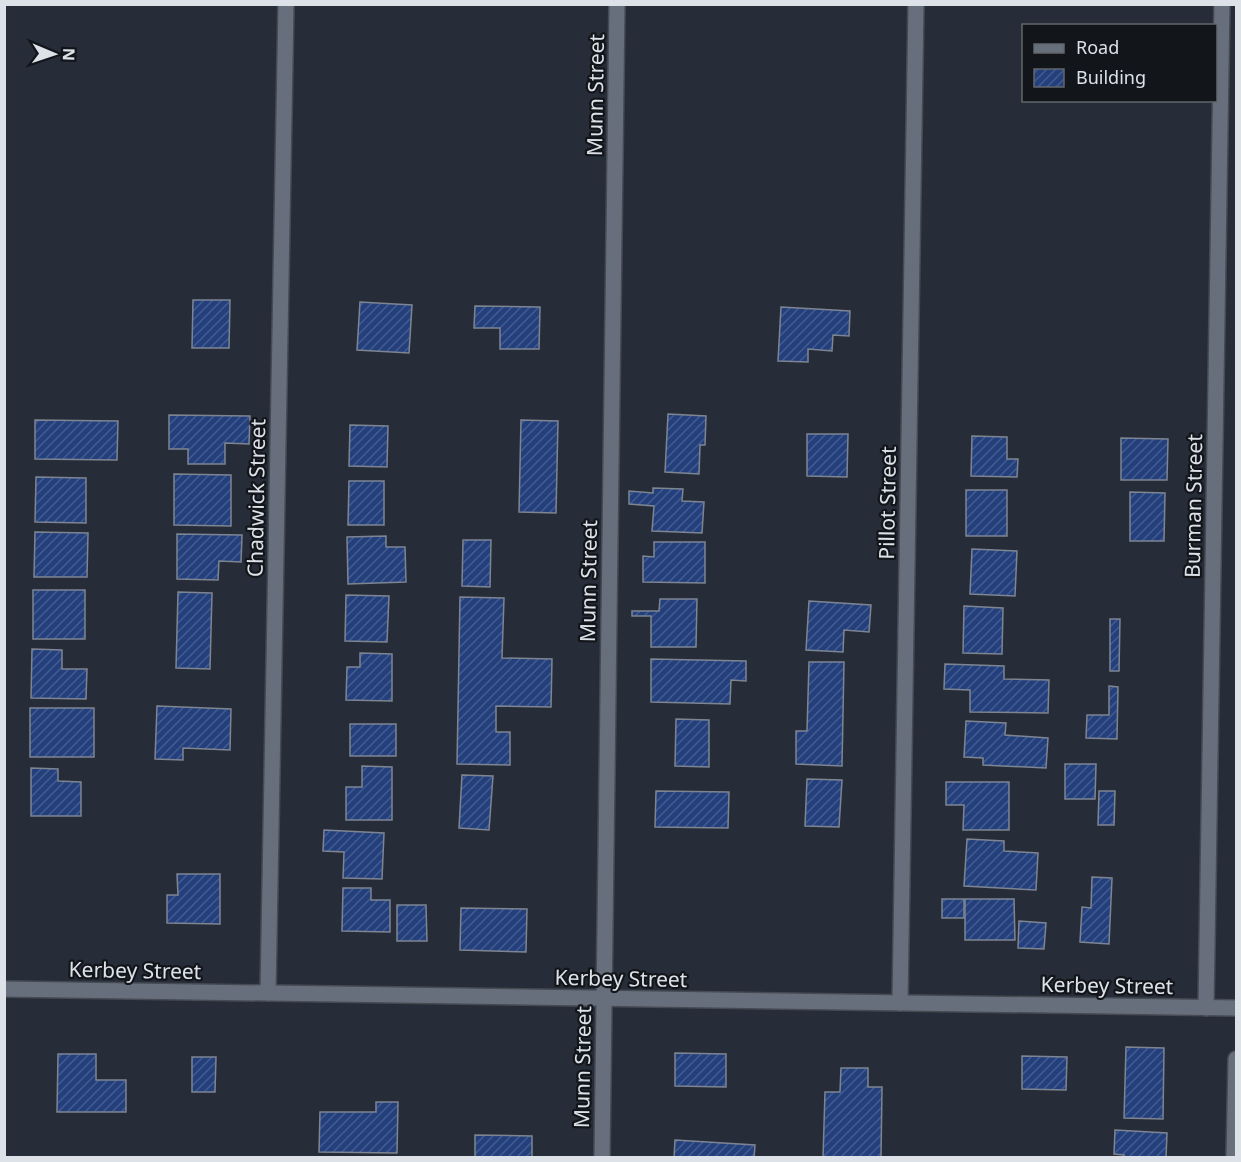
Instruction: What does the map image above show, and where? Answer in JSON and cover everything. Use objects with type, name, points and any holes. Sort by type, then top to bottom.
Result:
[{"type":"street","name":"Chadwick Street","points":[[268,993],[286,4]]},
{"type":"street","name":"Munn Street","points":[[602,1158],[617,4]]},
{"type":"street","name":"Pillot Street","points":[[900,1003],[916,4]]},
{"type":"street","name":"Burman Street","points":[[1206,1008],[1222,4]]},
{"type":"street","name":"Kerbey Street","points":[[4,989],[1236,1008]]},
{"type":"street","points":[[1234,1158],[1236,1059]]},
{"type":"building","points":[[193,300],[230,300],[229,348],[192,348]]},
{"type":"building","points":[[360,302],[412,305],[409,353],[357,350]]},
{"type":"building","points":[[475,306],[540,307],[539,349],[500,349],[500,328],[474,328]]},
{"type":"building","points":[[781,307],[850,311],[849,336],[833,335],[832,351],[808,349],[808,362],[778,361]]},
{"type":"building","points":[[668,414],[706,416],[705,445],[700,445],[699,474],[665,472]]},
{"type":"building","points":[[169,415],[250,416],[249,444],[225,443],[225,464],[188,464],[188,449],[169,449]]},
{"type":"building","points":[[35,420],[118,421],[117,460],[35,459]]},
{"type":"building","points":[[521,420],[558,421],[556,513],[519,512]]},
{"type":"building","points":[[350,425],[388,426],[387,467],[349,466]]},
{"type":"building","points":[[807,434],[848,434],[847,477],[807,476]]},
{"type":"building","points":[[972,436],[1007,437],[1007,459],[1018,459],[1017,477],[971,476]]},
{"type":"building","points":[[1121,438],[1168,439],[1167,480],[1121,480]]},
{"type":"building","points":[[174,474],[231,475],[231,526],[174,525]]},
{"type":"building","points":[[36,477],[86,478],[86,523],[35,522]]},
{"type":"building","points":[[349,481],[384,481],[384,525],[348,525]]},
{"type":"building","points":[[653,488],[683,489],[682,501],[704,502],[702,533],[652,531],[654,506],[629,504],[629,491],[653,493]]},
{"type":"building","points":[[966,490],[1007,490],[1007,536],[966,536]]},
{"type":"building","points":[[1130,492],[1165,493],[1164,541],[1130,541]]},
{"type":"building","points":[[35,532],[88,533],[87,577],[34,577]]},
{"type":"building","points":[[177,534],[242,535],[241,562],[219,561],[218,580],[177,579]]},
{"type":"building","points":[[386,536],[386,547],[405,547],[406,582],[348,584],[347,537]]},
{"type":"building","points":[[463,540],[491,540],[490,587],[462,586]]},
{"type":"building","points":[[654,542],[705,542],[705,583],[643,582],[643,556],[654,557]]},
{"type":"building","points":[[972,549],[1017,551],[1015,596],[970,594]]},
{"type":"building","points":[[33,590],[85,590],[85,639],[33,639]]},
{"type":"building","points":[[178,592],[212,593],[210,669],[176,668]]},
{"type":"building","points":[[346,595],[389,596],[387,642],[345,641]]},
{"type":"building","points":[[460,597],[504,598],[502,658],[552,659],[551,707],[496,706],[496,732],[510,732],[510,765],[457,764]]},
{"type":"building","points":[[660,599],[697,599],[696,647],[651,647],[651,616],[632,616],[632,611],[659,611]]},
{"type":"building","points":[[809,601],[871,605],[869,632],[844,630],[843,652],[806,650]]},
{"type":"building","points":[[964,606],[1003,608],[1002,654],[963,653]]},
{"type":"building","points":[[1110,619],[1120,619],[1119,671],[1110,671]]},
{"type":"building","points":[[32,649],[62,650],[62,669],[87,669],[86,699],[31,698]]},
{"type":"building","points":[[360,653],[392,654],[392,701],[346,700],[347,667],[360,667]]},
{"type":"building","points":[[651,659],[746,661],[746,681],[731,680],[730,704],[651,702]]},
{"type":"building","points":[[809,662],[844,662],[842,766],[796,764],[796,731],[807,731]]},
{"type":"building","points":[[945,664],[1004,666],[1004,679],[1049,680],[1048,713],[970,712],[970,690],[944,689]]},
{"type":"building","points":[[1109,686],[1118,687],[1117,739],[1086,738],[1087,715],[1109,715]]},
{"type":"building","points":[[157,706],[231,709],[230,750],[183,748],[183,760],[155,759]]},
{"type":"building","points":[[30,708],[94,708],[94,757],[30,757]]},
{"type":"building","points":[[676,719],[709,720],[709,767],[675,766]]},
{"type":"building","points":[[966,721],[1006,723],[1005,735],[1048,738],[1046,768],[983,765],[983,758],[964,757]]},
{"type":"building","points":[[350,724],[396,724],[396,756],[350,756]]},
{"type":"building","points":[[1065,764],[1096,764],[1095,799],[1065,799]]},
{"type":"building","points":[[362,766],[392,767],[392,820],[346,820],[346,787],[362,787]]},
{"type":"building","points":[[31,768],[58,769],[58,781],[81,782],[81,816],[31,816]]},
{"type":"building","points":[[462,775],[493,776],[489,830],[459,828]]},
{"type":"building","points":[[807,779],[842,780],[839,827],[805,826]]},
{"type":"building","points":[[946,782],[1009,782],[1009,830],[963,830],[964,805],[946,805]]},
{"type":"building","points":[[656,791],[729,792],[728,828],[655,827]]},
{"type":"building","points":[[1099,791],[1115,791],[1114,825],[1098,825]]},
{"type":"building","points":[[324,830],[384,833],[382,879],[343,878],[344,852],[323,851]]},
{"type":"building","points":[[967,839],[1004,841],[1004,851],[1038,853],[1036,890],[964,886]]},
{"type":"building","points":[[177,874],[220,874],[220,924],[167,923],[167,895],[178,895]]},
{"type":"building","points":[[1092,877],[1112,878],[1109,944],[1080,942],[1082,907],[1091,908]]},
{"type":"building","points":[[343,888],[371,888],[371,900],[390,900],[390,932],[342,931]]},
{"type":"building","points":[[942,899],[964,899],[964,918],[942,918]]},
{"type":"building","points":[[965,899],[1014,899],[1015,940],[965,940]]},
{"type":"building","points":[[397,905],[426,905],[427,941],[397,941]]},
{"type":"building","points":[[461,908],[527,909],[526,952],[460,950]]},
{"type":"building","points":[[1019,921],[1046,923],[1044,949],[1018,948]]},
{"type":"building","points":[[1126,1047],[1164,1048],[1163,1119],[1124,1118]]},
{"type":"building","points":[[675,1053],[726,1054],[726,1087],[675,1086]]},
{"type":"building","points":[[58,1054],[96,1054],[96,1080],[126,1080],[126,1112],[57,1112]]},
{"type":"building","points":[[1022,1056],[1067,1057],[1066,1090],[1022,1089]]},
{"type":"building","points":[[192,1057],[216,1057],[215,1092],[192,1092]]},
{"type":"building","points":[[841,1068],[868,1068],[868,1087],[882,1087],[881,1158],[823,1158],[825,1092],[840,1092]]},
{"type":"building","points":[[376,1102],[398,1102],[397,1153],[319,1152],[320,1112],[376,1112]]},
{"type":"building","points":[[1115,1130],[1167,1133],[1166,1158],[1124,1158],[1124,1155],[1114,1154]]},
{"type":"building","points":[[475,1135],[532,1136],[532,1158],[475,1158]]},
{"type":"building","points":[[675,1140],[755,1145],[754,1158],[674,1158]]}]
